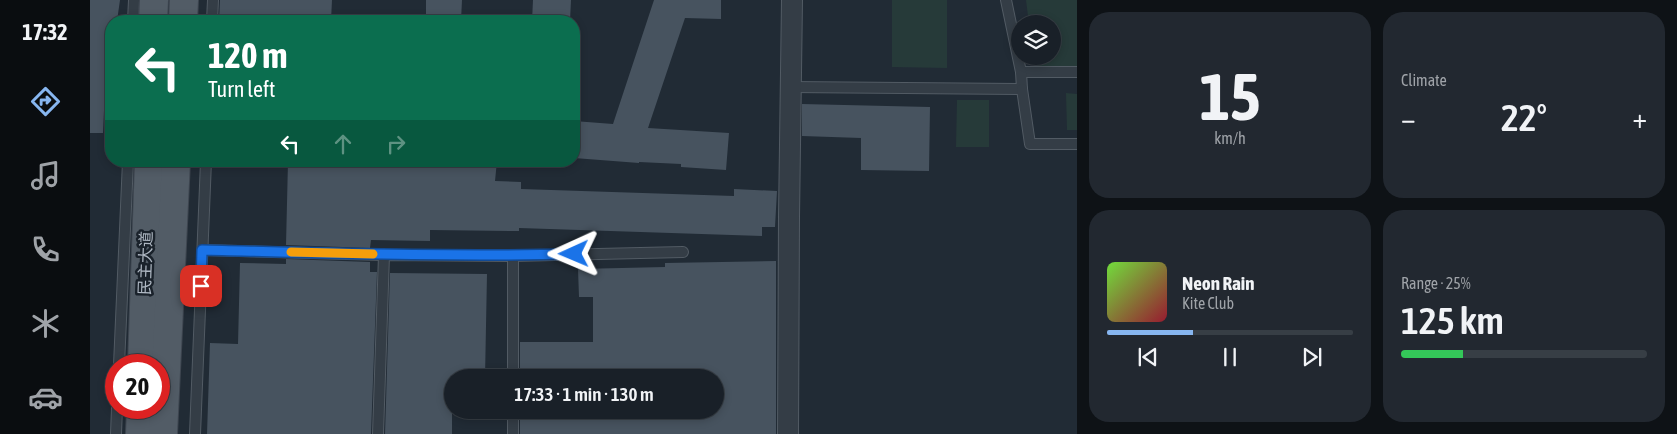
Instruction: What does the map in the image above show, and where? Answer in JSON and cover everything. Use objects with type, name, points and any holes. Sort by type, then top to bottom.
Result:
[{"type":"main road","points":[[153,15],[154,0]]},
{"type":"main road","points":[[183,15],[184,0]]},
{"type":"main road","name":"民主大道","points":[[142,354],[149,167]]},
{"type":"main road","name":"民主大道","points":[[163,434],[176,167]]},
{"type":"main road","points":[[140,434],[141,419]]},
{"type":"street","points":[[788,434],[792,0]]},
{"type":"lane","points":[[133,15],[134,0]]},
{"type":"lane","points":[[212,15],[213,0]]},
{"type":"lane","points":[[1006,0],[1022,72],[1022,89],[1030,144],[1077,144]]},
{"type":"lane","points":[[1022,72],[1077,72]]},
{"type":"lane","points":[[790,87],[1022,89]]},
{"type":"lane","points":[[119,354],[128,167]]},
{"type":"lane","points":[[195,434],[206,167]]},
{"type":"lane","points":[[202,250],[513,256],[682,252]]},
{"type":"lane","points":[[378,434],[384,255]]},
{"type":"lane","points":[[513,256],[513,369]]},
{"type":"lane","points":[[116,434],[117,419]]},
{"type":"lane","points":[[513,419],[513,434]]},
{"type":"green space","points":[[892,0],[947,0],[947,68],[892,67]]},
{"type":"green space","points":[[1026,0],[1077,0],[1077,71],[1035,70],[1034,65],[1061,65],[1061,15],[1028,15]]},
{"type":"green space","points":[[1066,93],[1077,94],[1077,130],[1067,130]]},
{"type":"green space","points":[[957,100],[989,100],[989,147],[956,147]]},
{"type":"building","points":[[90,0],[120,0],[118,15],[105,15],[103,133],[90,133]]},
{"type":"building","points":[[220,0],[332,0],[331,15],[219,15]]},
{"type":"building","points":[[426,0],[462,0],[461,15],[426,15]]},
{"type":"building","points":[[533,0],[571,0],[570,15],[532,15]]},
{"type":"building","points":[[654,0],[721,0],[721,19],[685,18],[648,128],[729,133],[726,170],[681,167],[681,164],[580,158],[580,121],[613,124]]},
{"type":"building","points":[[802,104],[930,107],[929,171],[861,170],[861,138],[802,136]]},
{"type":"building","points":[[288,167],[496,167],[495,181],[521,182],[521,189],[734,196],[734,189],[777,191],[775,227],[762,227],[762,236],[519,228],[519,231],[430,230],[430,241],[371,240],[370,248],[286,245]]},
{"type":"building","points":[[286,259],[370,262],[370,272],[377,272],[371,434],[207,434],[210,343],[238,344],[240,263],[286,264]]},
{"type":"building","points":[[776,261],[776,434],[520,434],[520,419],[724,419],[724,369],[520,369],[520,342],[593,342],[593,297],[579,297],[578,269],[665,267],[665,263]]},
{"type":"building","points":[[390,273],[487,274],[485,369],[444,369],[444,419],[452,419],[452,434],[385,434]]},
{"type":"slow traffic","points":[[291,252],[373,254]]},
{"type":"route","points":[[201,286],[202,250],[384,255],[513,256],[574,254]]}]
